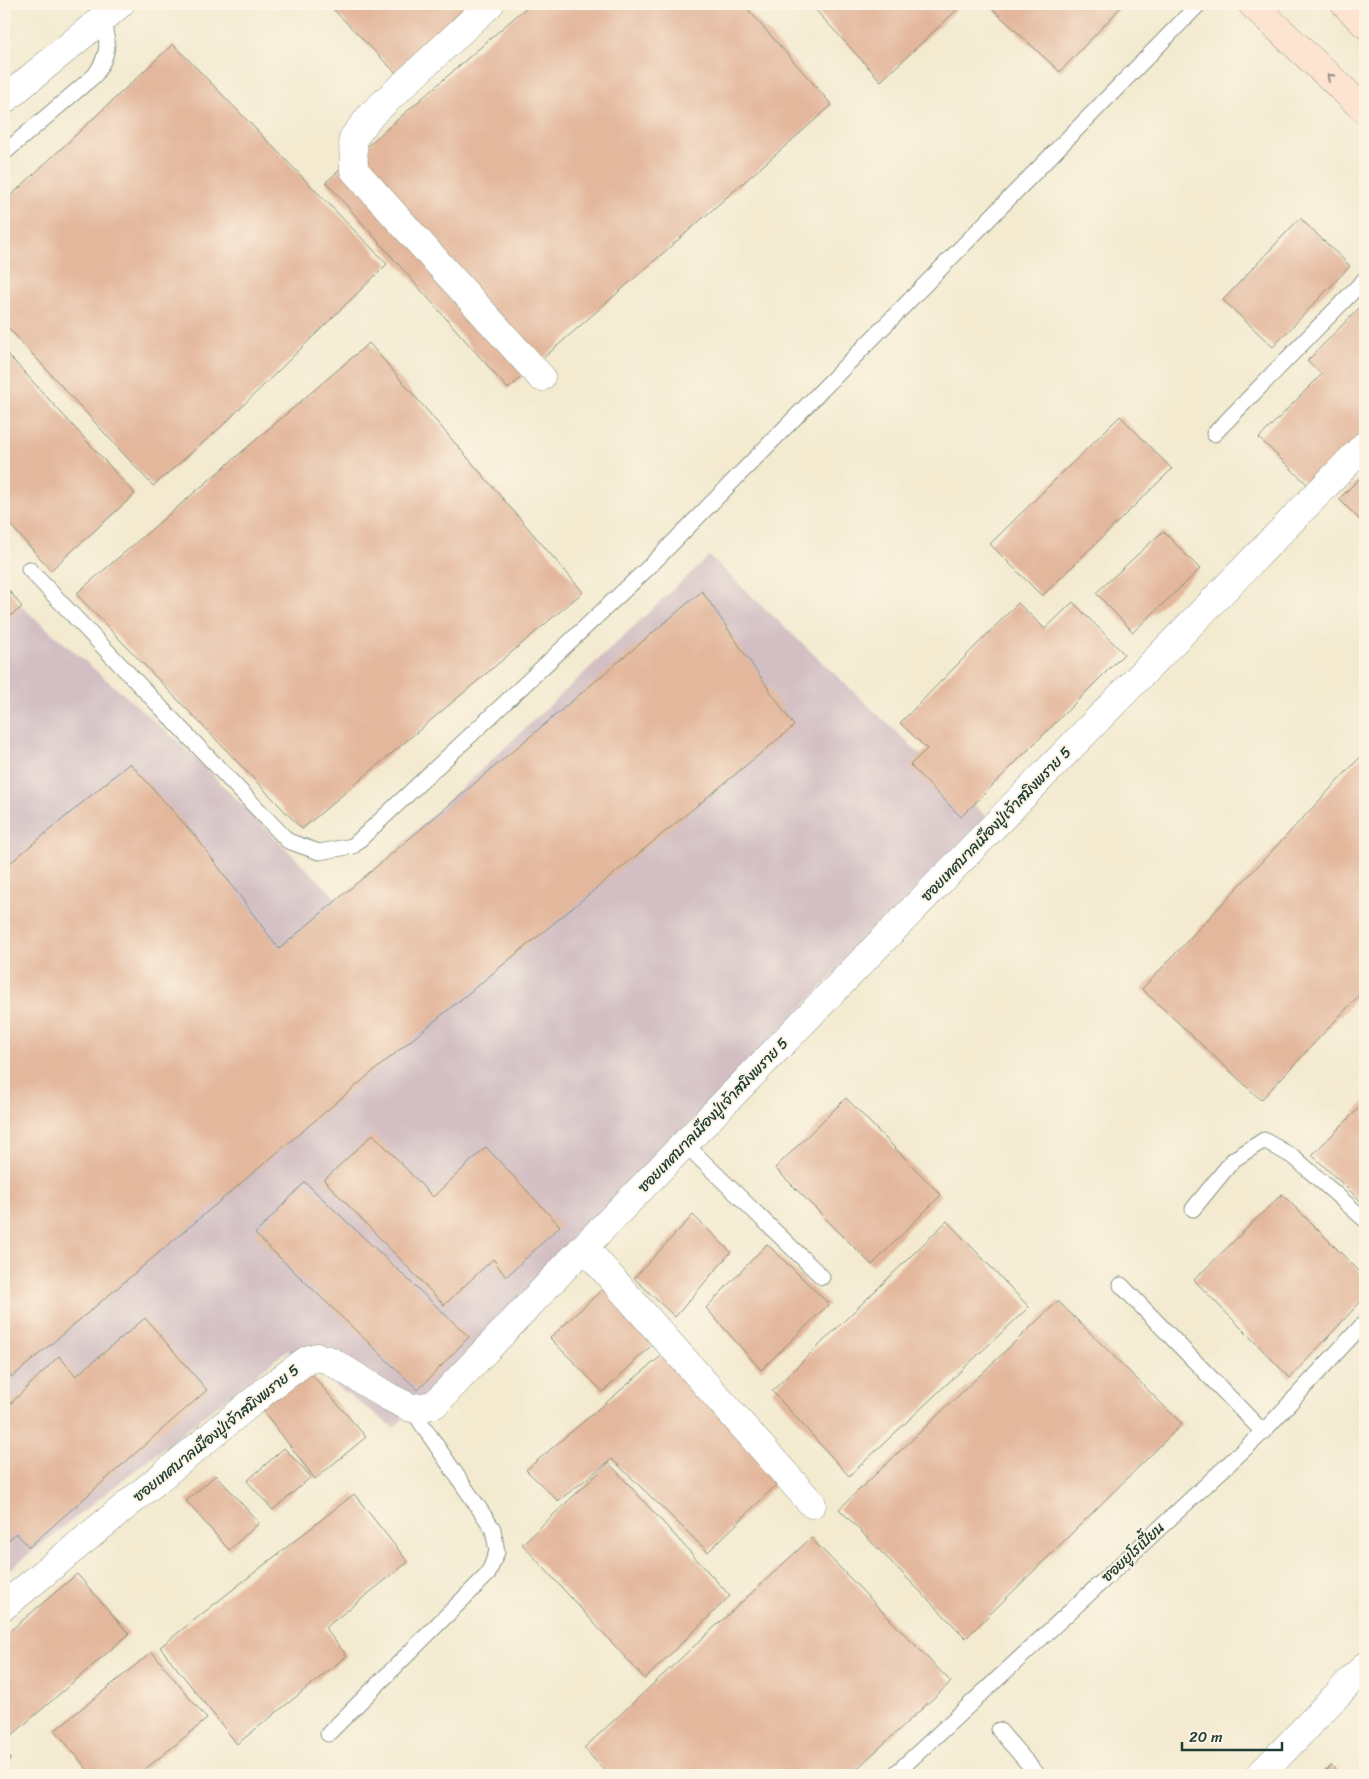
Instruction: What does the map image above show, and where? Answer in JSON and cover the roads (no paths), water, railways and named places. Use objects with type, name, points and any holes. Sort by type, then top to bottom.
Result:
[{"type":"main road","points":[[1252,4],[1365,110]]},
{"type":"main road","points":[[1345,4],[1365,24]]},
{"type":"street","points":[[490,4],[367,120],[353,138],[354,170],[541,377]]},
{"type":"street","points":[[4,100],[111,11]]},
{"type":"street","name":"ซอยเทศบาลเมืองปู่เจ้าสมิงพราย 5","points":[[4,1606],[269,1388],[307,1360],[317,1357],[329,1360],[389,1398],[411,1408],[424,1408],[435,1404],[584,1247],[1365,445]]},
{"type":"street","points":[[584,1247],[812,1504]]},
{"type":"street","points":[[1260,1775],[1365,1666]]},
{"type":"lane","points":[[29,569],[288,841],[319,852],[353,846],[649,567],[1199,4]]},
{"type":"lane","points":[[4,153],[95,75],[104,61],[111,11]]},
{"type":"lane","points":[[1214,434],[1365,279]]},
{"type":"lane","points":[[1194,1209],[1233,1160],[1264,1140],[1295,1158],[1365,1220]]},
{"type":"lane","points":[[685,1144],[822,1277]]},
{"type":"lane","points":[[1120,1285],[1262,1432]]},
{"type":"lane","name":"ซอยยูโรเปี้ยน","points":[[894,1775],[1262,1432],[1365,1322]]},
{"type":"lane","points":[[328,1734],[488,1574],[496,1552],[494,1529],[411,1408]]},
{"type":"lane","points":[[998,1730],[1038,1775]]}]
